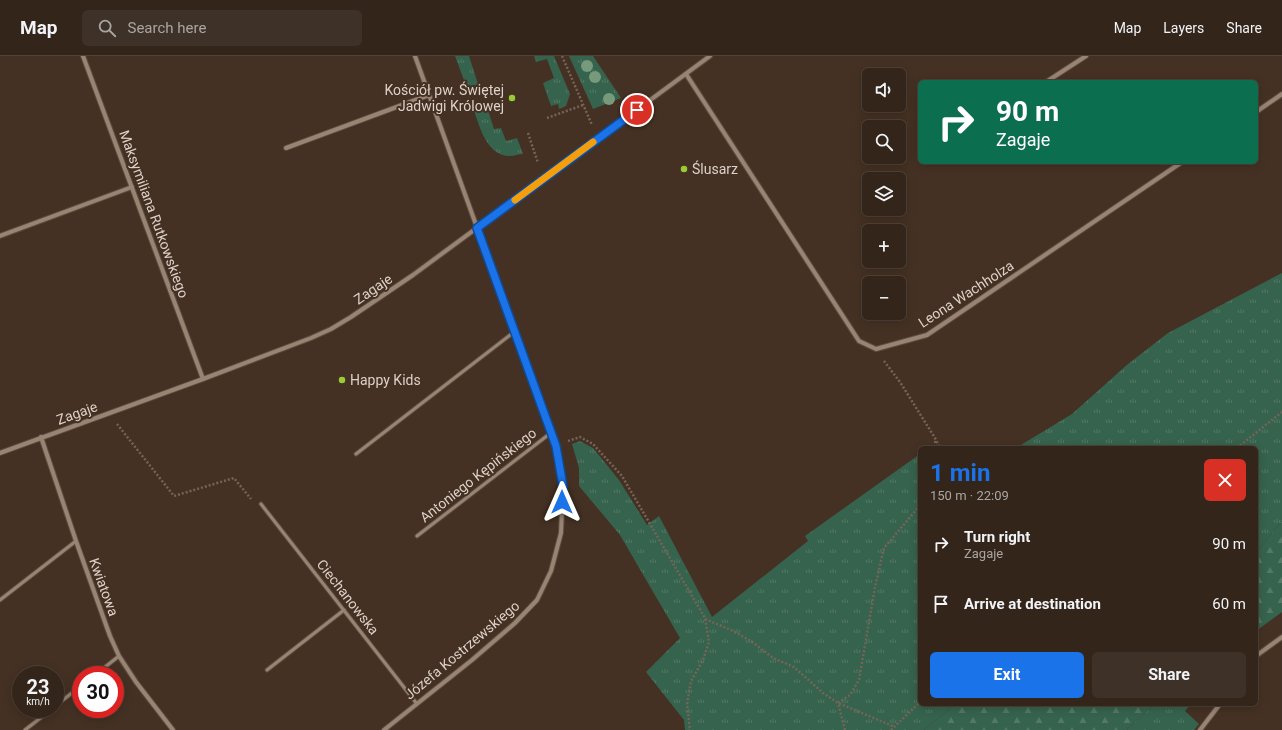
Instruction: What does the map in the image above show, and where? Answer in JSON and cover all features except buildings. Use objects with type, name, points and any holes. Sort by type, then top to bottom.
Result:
[{"type":"street","name":"Maksymiliana Rutkowskiego","points":[[83,56],[203,380]]},
{"type":"street","name":"Józefa Kostrzewskiego","points":[[384,730],[510,628],[537,600],[551,571],[561,534],[563,486],[552,432],[514,332],[415,56]]},
{"type":"street","name":"Zagaje","points":[[0,453],[203,380],[331,329],[413,275],[710,56]]},
{"type":"street","points":[[1049,80],[1086,56]]},
{"type":"street","points":[[686,74],[859,341],[876,349]]},
{"type":"street","points":[[1258,111],[1282,94]]},
{"type":"street","points":[[286,148],[429,95]]},
{"type":"street","name":"Leona Wachholza","points":[[876,349],[927,335],[1179,164]]},
{"type":"street","points":[[0,236],[132,187]]},
{"type":"street","name":"Kwiatowa","points":[[41,437],[76,541],[110,636],[119,656],[136,682],[173,730]]},
{"type":"street","points":[[1258,655],[1282,637]]},
{"type":"street","points":[[1200,730],[1218,706]]},
{"type":"lane","points":[[356,454],[514,332]]},
{"type":"lane","name":"Antoniego Kępińskiego","points":[[417,536],[552,432]]},
{"type":"lane","name":"Ciechanowska","points":[[261,504],[417,704]]},
{"type":"lane","points":[[0,600],[76,541]]},
{"type":"lane","points":[[267,670],[344,610]]},
{"type":"lane","points":[[106,666],[119,656]]},
{"type":"lane","points":[[64,699],[72,693]]},
{"type":"lane","points":[[25,730],[40,718]]},
{"type":"path","points":[[562,56],[592,125]]},
{"type":"path","points":[[547,118],[583,104]]},
{"type":"path","points":[[528,133],[538,163]]},
{"type":"path","points":[[876,349],[900,382],[939,446]]},
{"type":"path","points":[[1240,446],[1282,412]]},
{"type":"path","points":[[117,424],[174,496],[234,478],[247,495]]},
{"type":"path","points":[[556,446],[580,437],[593,444],[622,476],[705,618],[709,642],[703,660],[691,681],[687,704],[690,730]]},
{"type":"path","points":[[935,438],[936,446]]},
{"type":"path","points":[[838,703],[850,695],[859,680],[875,588],[884,548],[918,506]]},
{"type":"path","points":[[705,618],[751,641],[773,658],[794,667],[823,693],[838,703],[895,727]]},
{"type":"path","points":[[838,703],[844,730]]},
{"type":"path","points":[[891,730],[918,704]]},
{"type":"green space","points":[[455,56],[469,56],[478,84],[467,88]]},
{"type":"green space","points":[[534,56],[554,56],[570,94],[566,106],[559,109],[558,104],[551,106],[543,83],[554,78],[547,59],[536,62]]},
{"type":"green space","points":[[569,56],[593,56],[621,98],[593,109]]},
{"type":"green space","points":[[485,101],[494,129],[501,128],[506,141],[517,138],[523,154],[510,156],[501,155],[494,151],[489,145],[484,137],[472,105]]},
{"type":"green space","points":[[1282,273],[1282,521],[1258,550],[1258,446],[1019,446],[1072,414],[1128,364],[1168,333]]},
{"type":"green space","points":[[580,441],[593,448],[619,480],[647,525],[659,516],[712,617],[808,541],[805,536],[918,455],[918,706],[953,706],[924,730],[685,730],[684,720],[646,672],[680,638],[620,535],[579,486],[579,468],[572,444]]},
{"type":"green space","points":[[1282,521],[1282,612],[1258,630],[1258,550]]},
{"type":"green space","points":[[953,706],[1152,706],[1127,730],[924,730]]},
{"type":"green space","points":[[1152,706],[1189,706],[1185,711],[1199,724],[1194,730],[1127,730]]},
{"type":"slow traffic","points":[[515,200],[593,142]]},
{"type":"place","name":"Kościół pw. Świętej Jadwigi Królowej","points":[[512,98]]},
{"type":"place","name":"Ślusarz","points":[[684,169]]},
{"type":"place","name":"Happy Kids","points":[[342,380]]},
{"type":"route","points":[[562,502],[563,486],[552,432],[477,228],[637,110]]}]
